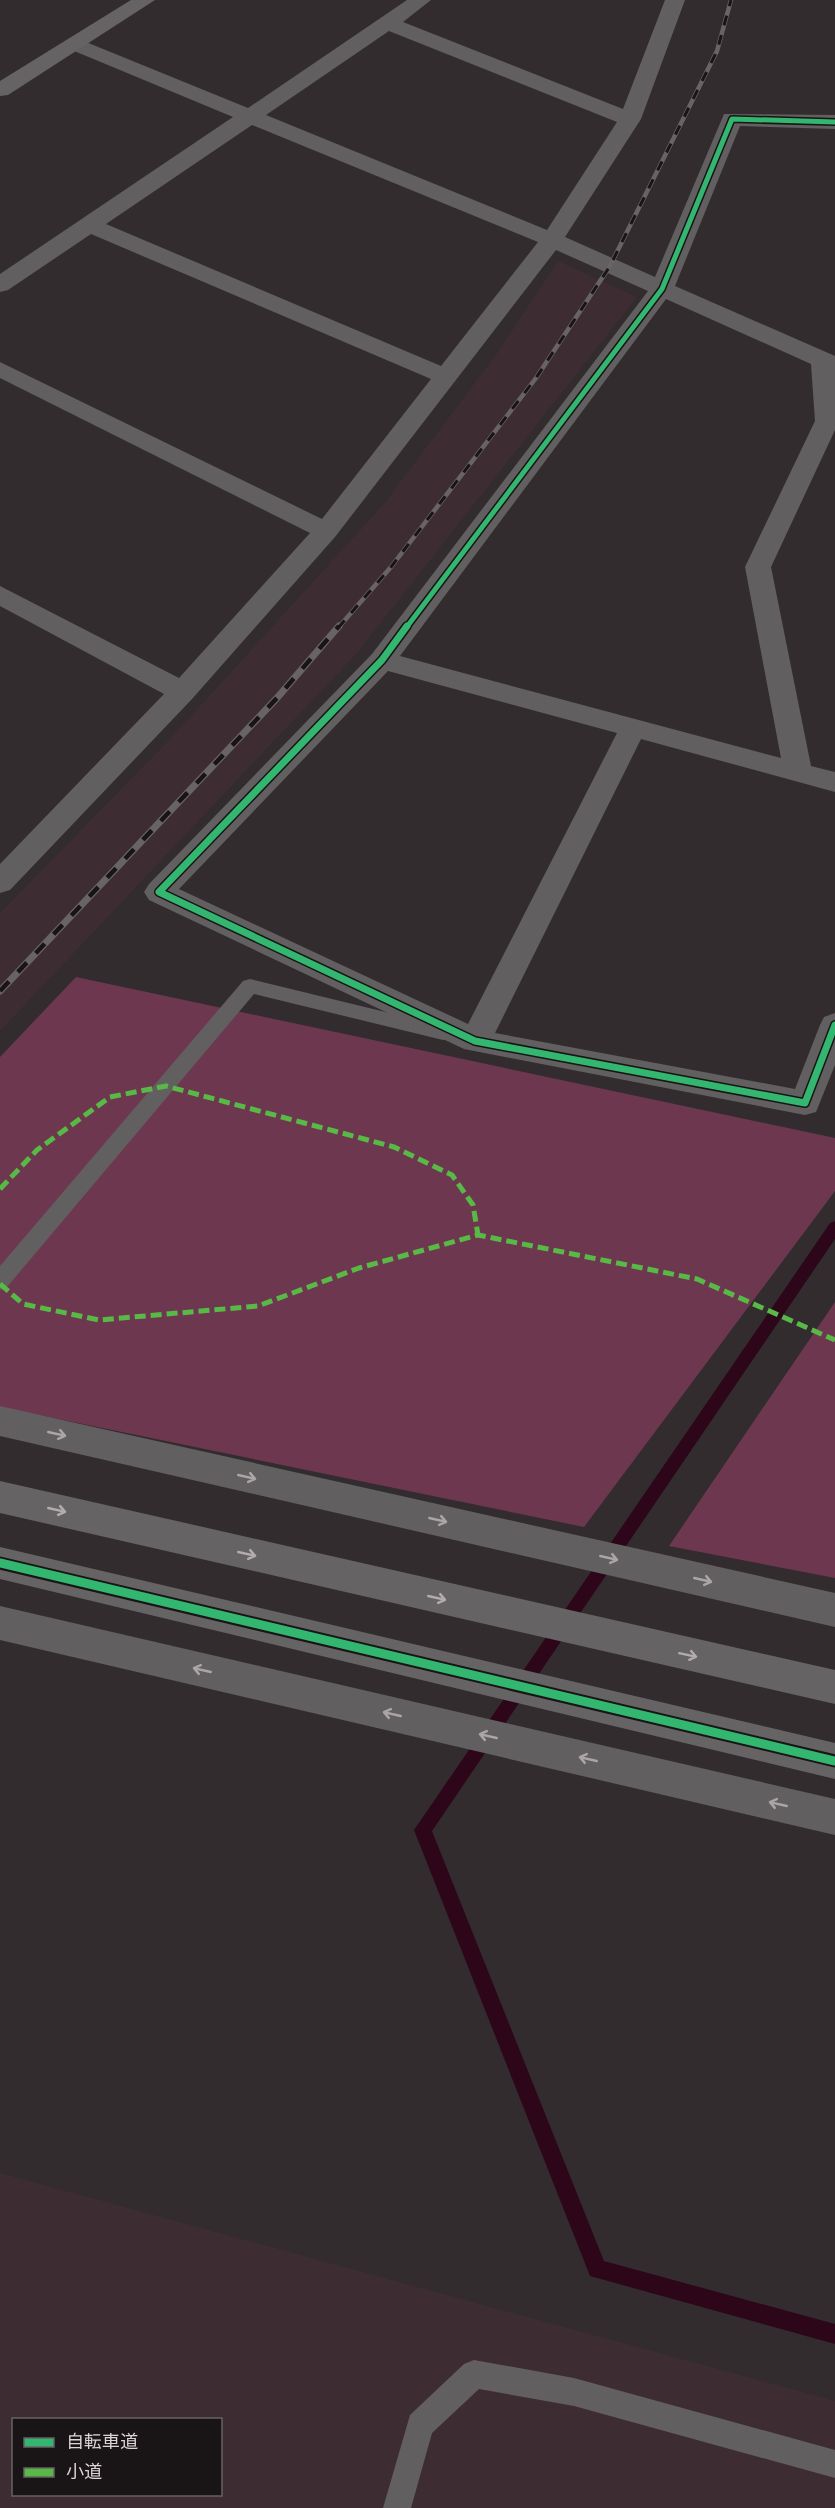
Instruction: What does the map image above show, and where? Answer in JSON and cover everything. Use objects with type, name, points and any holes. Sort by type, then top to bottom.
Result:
[{"type":"street","points":[[0,90],[145,0]]},
{"type":"street","points":[[0,285],[421,0]]},
{"type":"street","points":[[3,874],[182,692],[326,531],[552,240],[630,119],[675,0]]},
{"type":"street","points":[[387,23],[630,119]]},
{"type":"street","points":[[74,44],[552,240],[829,362],[827,421],[758,567],[798,772]]},
{"type":"street","points":[[827,122],[732,119],[662,289],[382,660],[159,892],[475,1041],[805,1103],[835,1025]]},
{"type":"street","points":[[90,225],[446,377]]},
{"type":"street","points":[[0,369],[326,531]]},
{"type":"street","points":[[0,595],[182,692]]},
{"type":"street","points":[[382,660],[835,782]]},
{"type":"street","points":[[475,1041],[633,728]]},
{"type":"street","points":[[0,1421],[835,1610]]},
{"type":"street","points":[[0,1497],[631,1643],[835,1687]]},
{"type":"street","points":[[0,1563],[835,1761]]},
{"type":"street","points":[[0,1623],[835,1817]]},
{"type":"lane","points":[[0,1281],[250,986],[475,1041]]},
{"type":"lane","points":[[397,2508],[420,2425],[474,2374],[574,2392],[835,2464]]},
{"type":"shaded area","points":[[558,261],[637,297],[357,653],[0,1031],[0,913],[170,739],[383,505],[498,352]]},
{"type":"shaded area","points":[[76,977],[835,1138],[835,1191],[584,1527],[0,1407],[0,1057]]},
{"type":"shaded area","points":[[835,1302],[835,1578],[669,1546]]},
{"type":"shaded area","points":[[0,2173],[835,2401],[835,2508],[0,2508]]},
{"type":"waterway","points":[[835,1227],[423,1830],[597,2269],[835,2334]]},
{"type":"railway","points":[[338,628],[391,567],[536,378],[610,266],[717,51],[731,0]]},
{"type":"railway","points":[[0,991],[277,698],[339,626]]},
{"type":"marked path","points":[[0,1189],[37,1150],[110,1097],[166,1086],[394,1147],[452,1175],[473,1205],[478,1235]]},
{"type":"marked path","points":[[0,1284],[23,1304],[99,1320],[258,1306],[359,1268],[478,1235],[697,1279],[835,1340]]},
{"type":"cycle path","points":[[835,122],[732,119],[662,289],[382,660],[159,892],[475,1041],[805,1103],[835,1025]]},
{"type":"cycle path","points":[[0,1563],[835,1761]]}]
